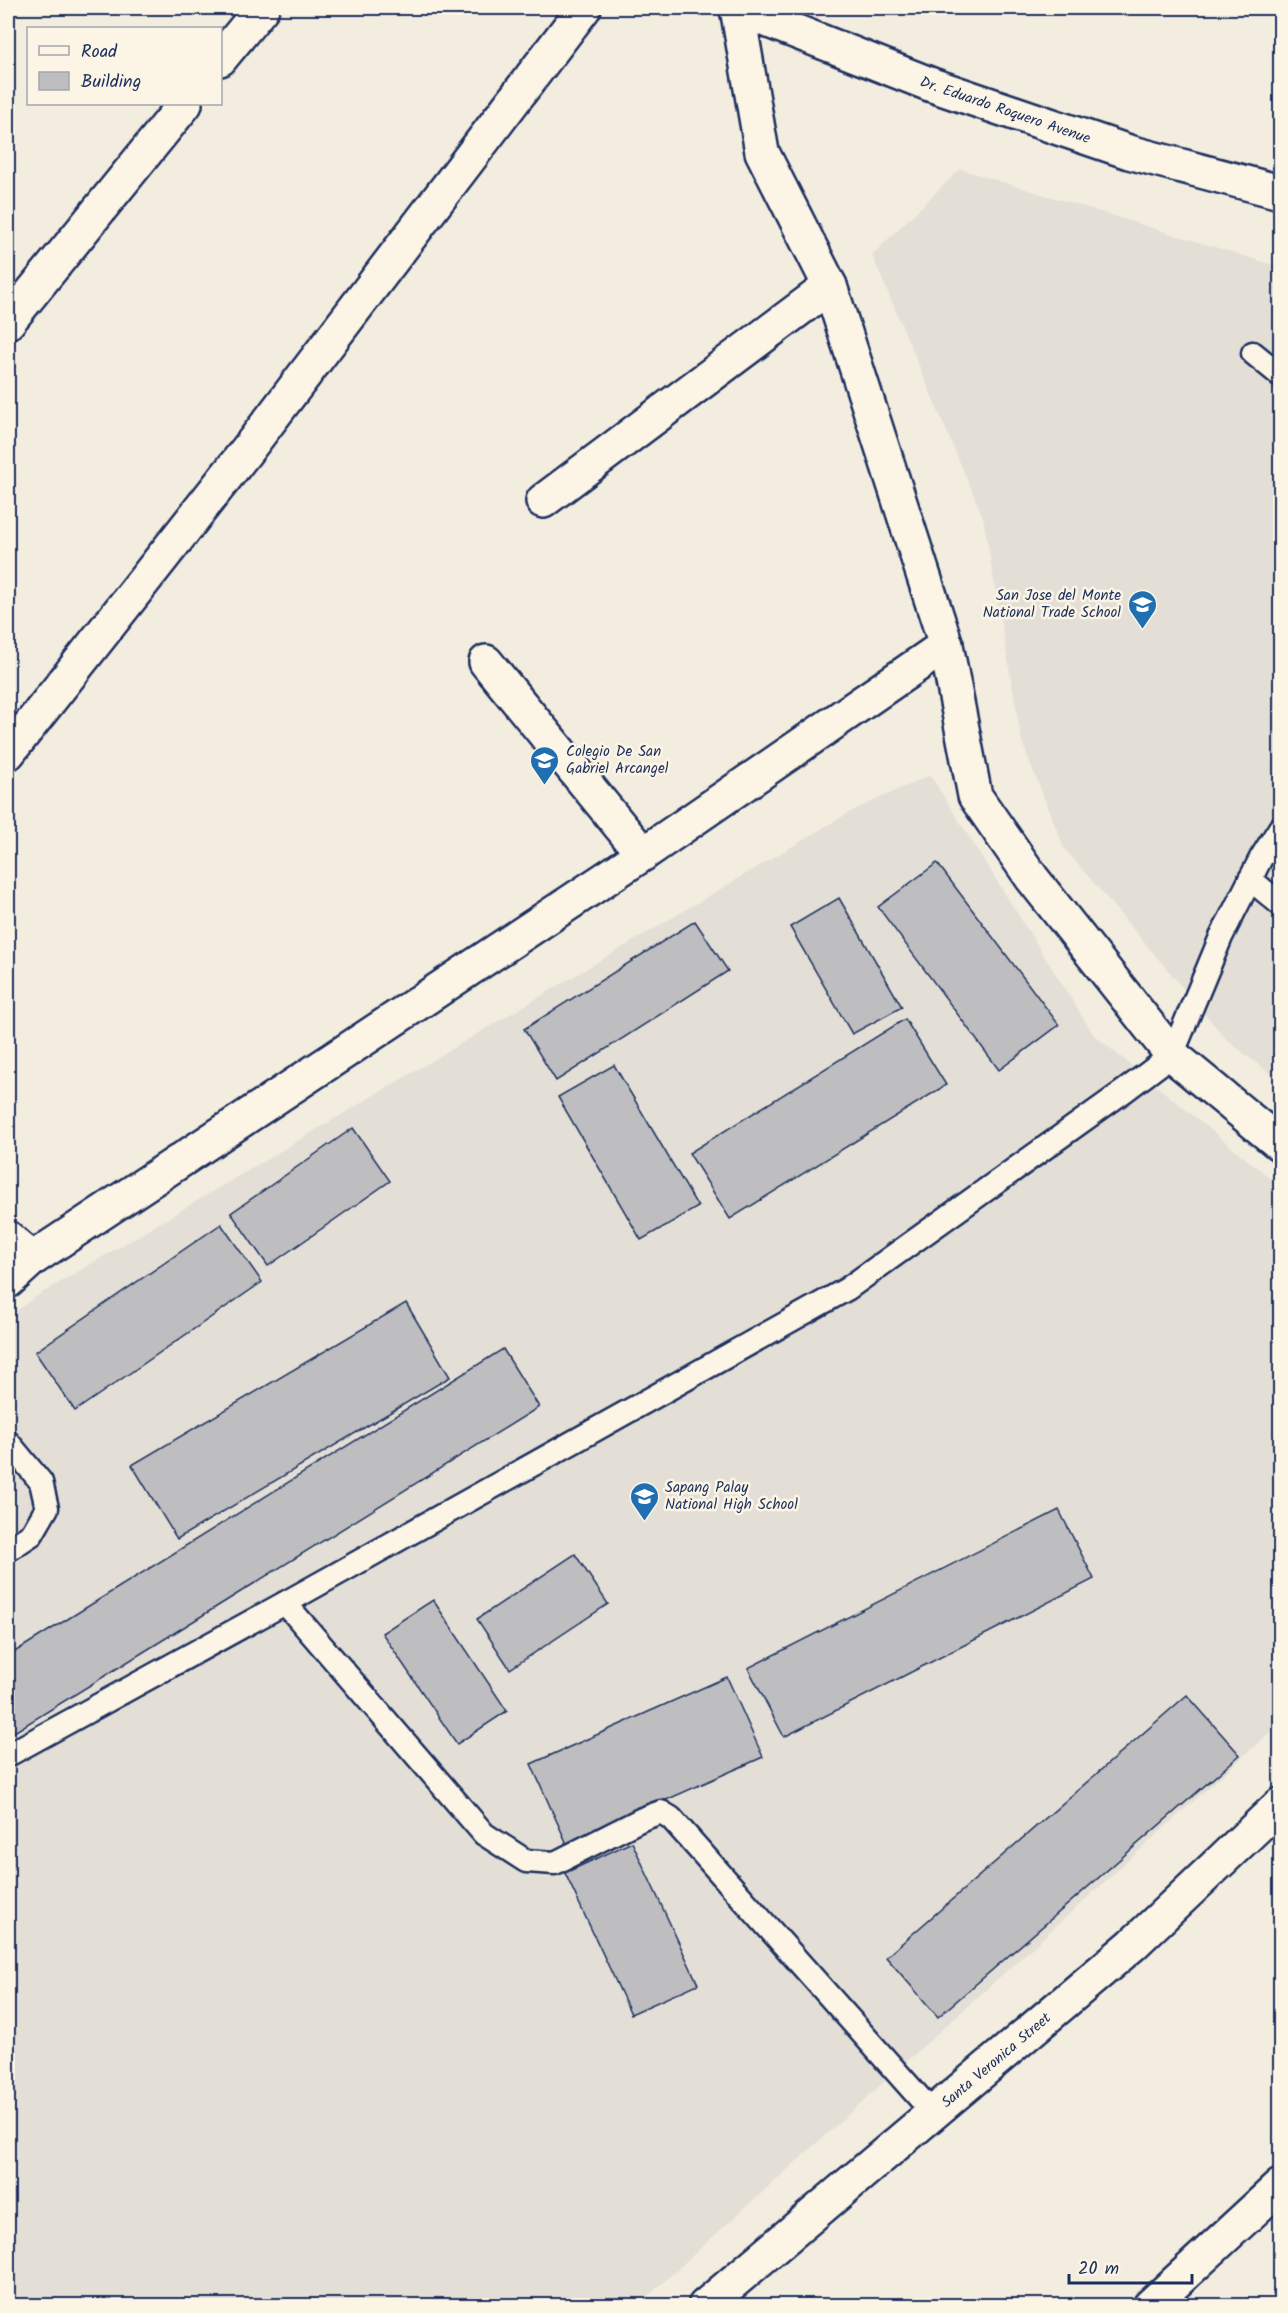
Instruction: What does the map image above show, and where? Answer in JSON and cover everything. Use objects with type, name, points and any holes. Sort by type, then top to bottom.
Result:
[{"type":"street","points":[[222,57],[262,8]]},
{"type":"street","points":[[8,753],[250,445],[584,8]]},
{"type":"street","points":[[736,8],[762,153],[830,286],[946,645],[975,796],[1032,878],[1172,1055],[1281,1144]]},
{"type":"street","name":"Dr. Eduardo Roquero Avenue","points":[[736,8],[932,85],[1129,152],[1281,192]]},
{"type":"street","points":[[8,322],[183,105]]},
{"type":"street","points":[[543,501],[830,286]]},
{"type":"street","points":[[8,1281],[32,1259],[643,854],[946,645]]},
{"type":"street","points":[[486,662],[643,854]]},
{"type":"street","points":[[8,1238],[32,1259]]},
{"type":"street","name":"Santa Veronica Street","points":[[705,2306],[1132,1945],[1281,1805]]},
{"type":"street","points":[[1150,2306],[1281,2186]]},
{"type":"lane","points":[[1253,353],[1281,375]]},
{"type":"lane","points":[[8,1755],[847,1289],[1172,1055],[1221,938],[1250,879],[1281,828]]},
{"type":"lane","points":[[1250,879],[1281,904]]},
{"type":"lane","points":[[8,1442],[41,1482],[47,1508],[32,1534],[8,1550]]},
{"type":"lane","points":[[285,1603],[484,1834],[526,1861],[555,1863],[642,1818],[661,1812],[671,1818],[933,2113]]},
{"type":"shaded area","name":"San Jose del Monte National Trade School","points":[[960,169],[1280,267],[1280,1081],[1228,1041],[1064,848],[1022,742],[983,517],[872,255]]},
{"type":"shaded area","name":"Sapang Palay National High School","points":[[930,775],[1094,1035],[1280,1186],[1280,1723],[638,2305],[8,2306],[8,1318],[32,1299],[850,812]]},
{"type":"building","points":[[937,863],[1059,1025],[999,1070],[878,907]]},
{"type":"building","points":[[839,898],[902,1007],[852,1034],[790,927]]},
{"type":"building","points":[[695,921],[728,971],[556,1081],[524,1029]]},
{"type":"building","points":[[905,1019],[946,1085],[730,1219],[689,1153]]},
{"type":"building","points":[[614,1065],[698,1207],[641,1240],[558,1097]]},
{"type":"building","points":[[353,1128],[390,1181],[268,1266],[231,1213]]},
{"type":"building","points":[[221,1224],[262,1282],[75,1411],[35,1352]]},
{"type":"building","points":[[406,1303],[450,1377],[177,1539],[132,1465]]},
{"type":"building","points":[[503,1349],[539,1407],[8,1736],[8,1656]]},
{"type":"building","points":[[1059,1510],[1094,1579],[784,1737],[748,1668]]},
{"type":"building","points":[[575,1554],[608,1604],[510,1669],[477,1619]]},
{"type":"building","points":[[433,1600],[507,1711],[457,1744],[382,1633]]},
{"type":"building","points":[[727,1677],[763,1757],[567,1844],[531,1764]]},
{"type":"building","points":[[1187,1695],[1240,1755],[938,2017],[886,1957]]},
{"type":"building","points":[[632,1842],[698,1984],[631,2014],[565,1873]]},
{"type":"place","name":"San Jose del Monte National Trade School","points":[[1142,630]]},
{"type":"place","name":"Colegio De San Gabriel Arcangel","points":[[545,786]]},
{"type":"place","name":"Sapang Palay National High School","points":[[644,1522]]}]
